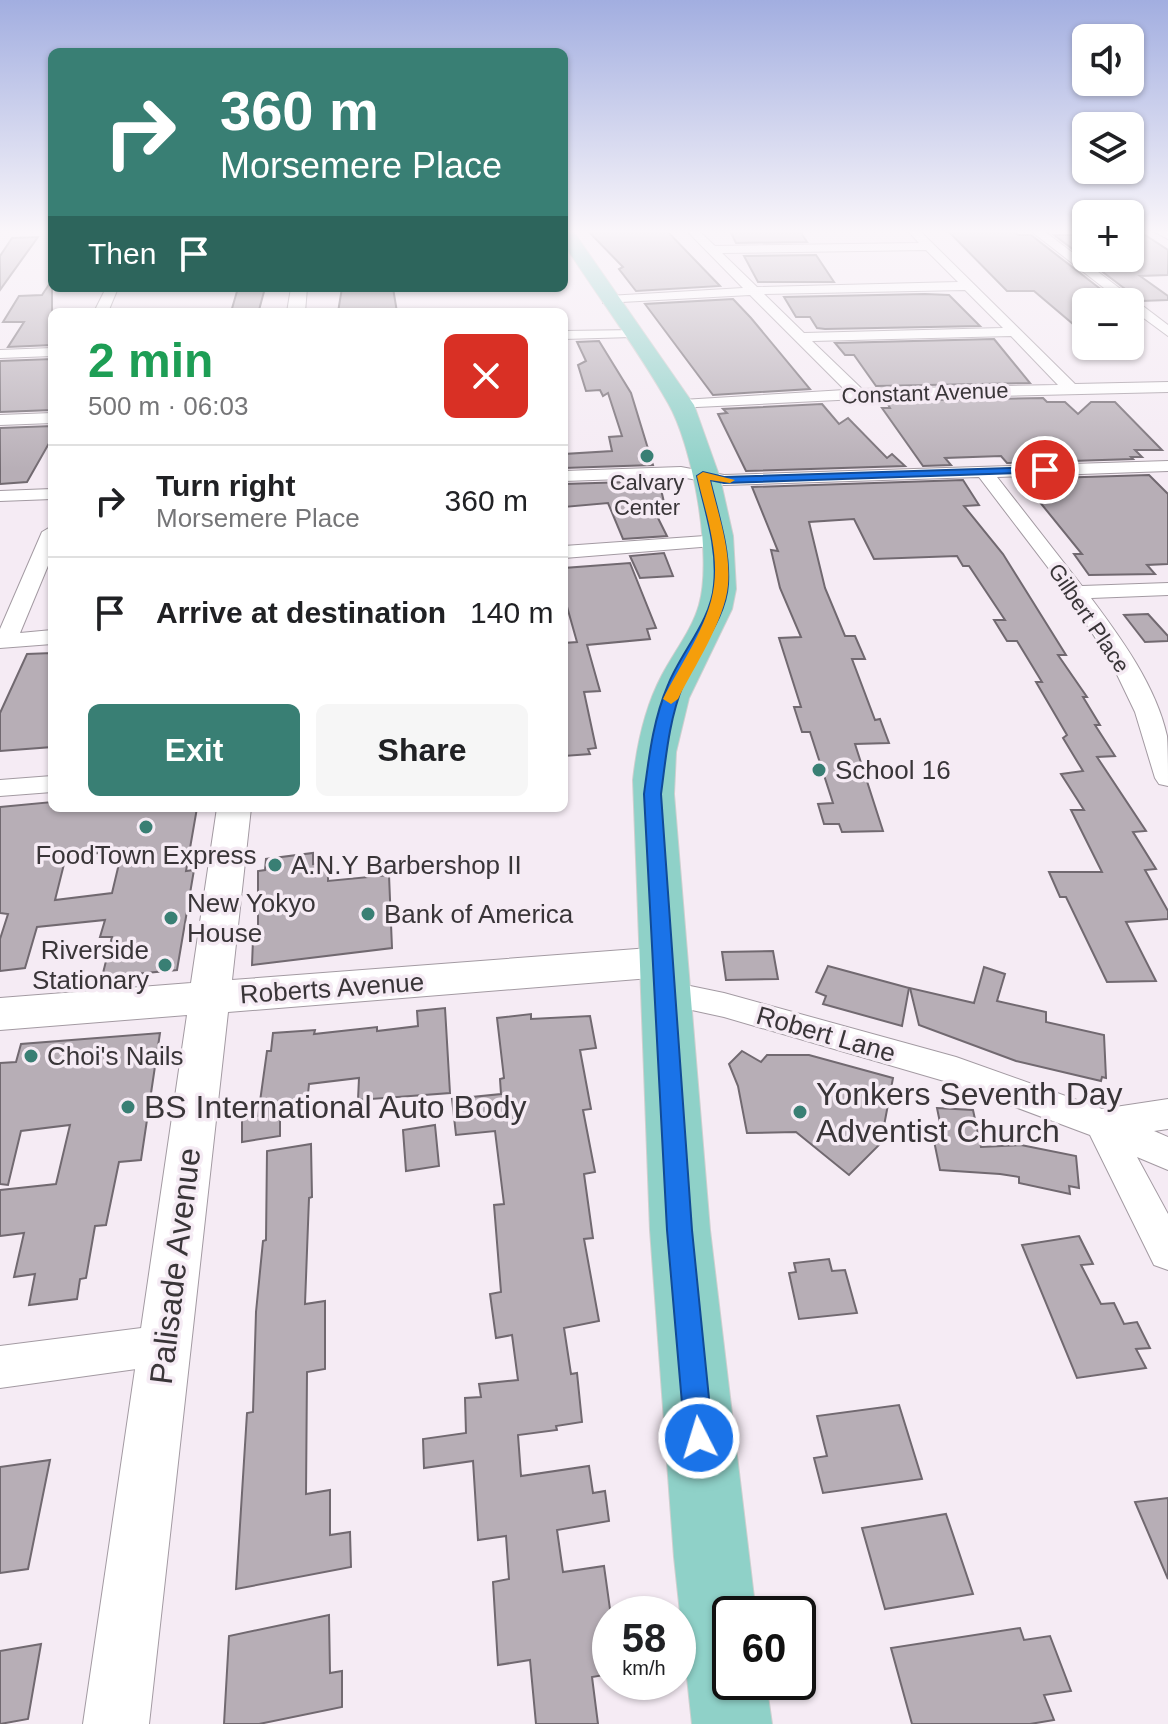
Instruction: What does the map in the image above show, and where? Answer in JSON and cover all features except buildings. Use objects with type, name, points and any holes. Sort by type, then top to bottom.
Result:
[{"type":"main road","points":[[616,311],[682,405],[703,476],[723,565],[716,607],[675,685],[653,772],[681,1245],[711,1557],[732,1724]]},
{"type":"street","points":[[775,311],[858,394]]},
{"type":"street","points":[[995,311],[1072,390]]},
{"type":"street","points":[[1144,313],[1168,332]]},
{"type":"street","points":[[801,337],[1016,332]]},
{"type":"street","points":[[568,335],[632,333]]},
{"type":"street","points":[[0,354],[48,352]]},
{"type":"street","name":"Constant Avenue","points":[[682,405],[858,394],[1168,387]]},
{"type":"street","points":[[0,420],[48,418]]},
{"type":"street","points":[[568,476],[681,472],[724,480],[1168,466]]},
{"type":"street","name":"Gilbert Place","points":[[984,472],[1075,592],[1139,693],[1168,778]]},
{"type":"street","points":[[0,496],[48,494]]},
{"type":"street","points":[[48,541],[3,641],[48,637]]},
{"type":"street","points":[[568,552],[719,541]]},
{"type":"street","points":[[1075,592],[1168,589]]},
{"type":"street","points":[[0,788],[48,784]]},
{"type":"street","name":"Palisade Avenue","points":[[116,1724],[233,812]]},
{"type":"street","name":"Roberts Avenue","points":[[0,1014],[210,997],[665,977]]},
{"type":"street","name":"Robert Lane","points":[[665,977],[724,1005],[956,1071],[1102,1124],[1162,1119]]},
{"type":"street","points":[[1102,1124],[1168,1154]]},
{"type":"street","points":[[1102,1124],[1168,1252]]},
{"type":"street","points":[[0,1367],[165,1345]]},
{"type":"slow traffic","points":[[671,699],[675,685],[716,607],[721,585],[723,565],[703,476],[730,480]]},
{"type":"place","name":"Calvary Center","points":[[647,456]]},
{"type":"place","name":"School 16","points":[[819,770]]},
{"type":"place","name":"FoodTown Express","points":[[146,827]]},
{"type":"place","name":"A.N.Y Barbershop II","points":[[275,865]]},
{"type":"place","name":"Bank of America","points":[[368,914]]},
{"type":"place","name":"New Yokyo House","points":[[171,918]]},
{"type":"place","name":"Riverside Stationary","points":[[165,965]]},
{"type":"place","name":"Choi's Nails","points":[[31,1056]]},
{"type":"place","name":"BS International Auto Body","points":[[128,1107]]},
{"type":"place","name":"Yonkers Seventh Day Adventist Church","points":[[800,1112]]},
{"type":"route","points":[[699,1438],[680,1230],[653,772],[675,685],[716,607],[721,585],[723,565],[703,476],[724,480],[1045,470]]}]
